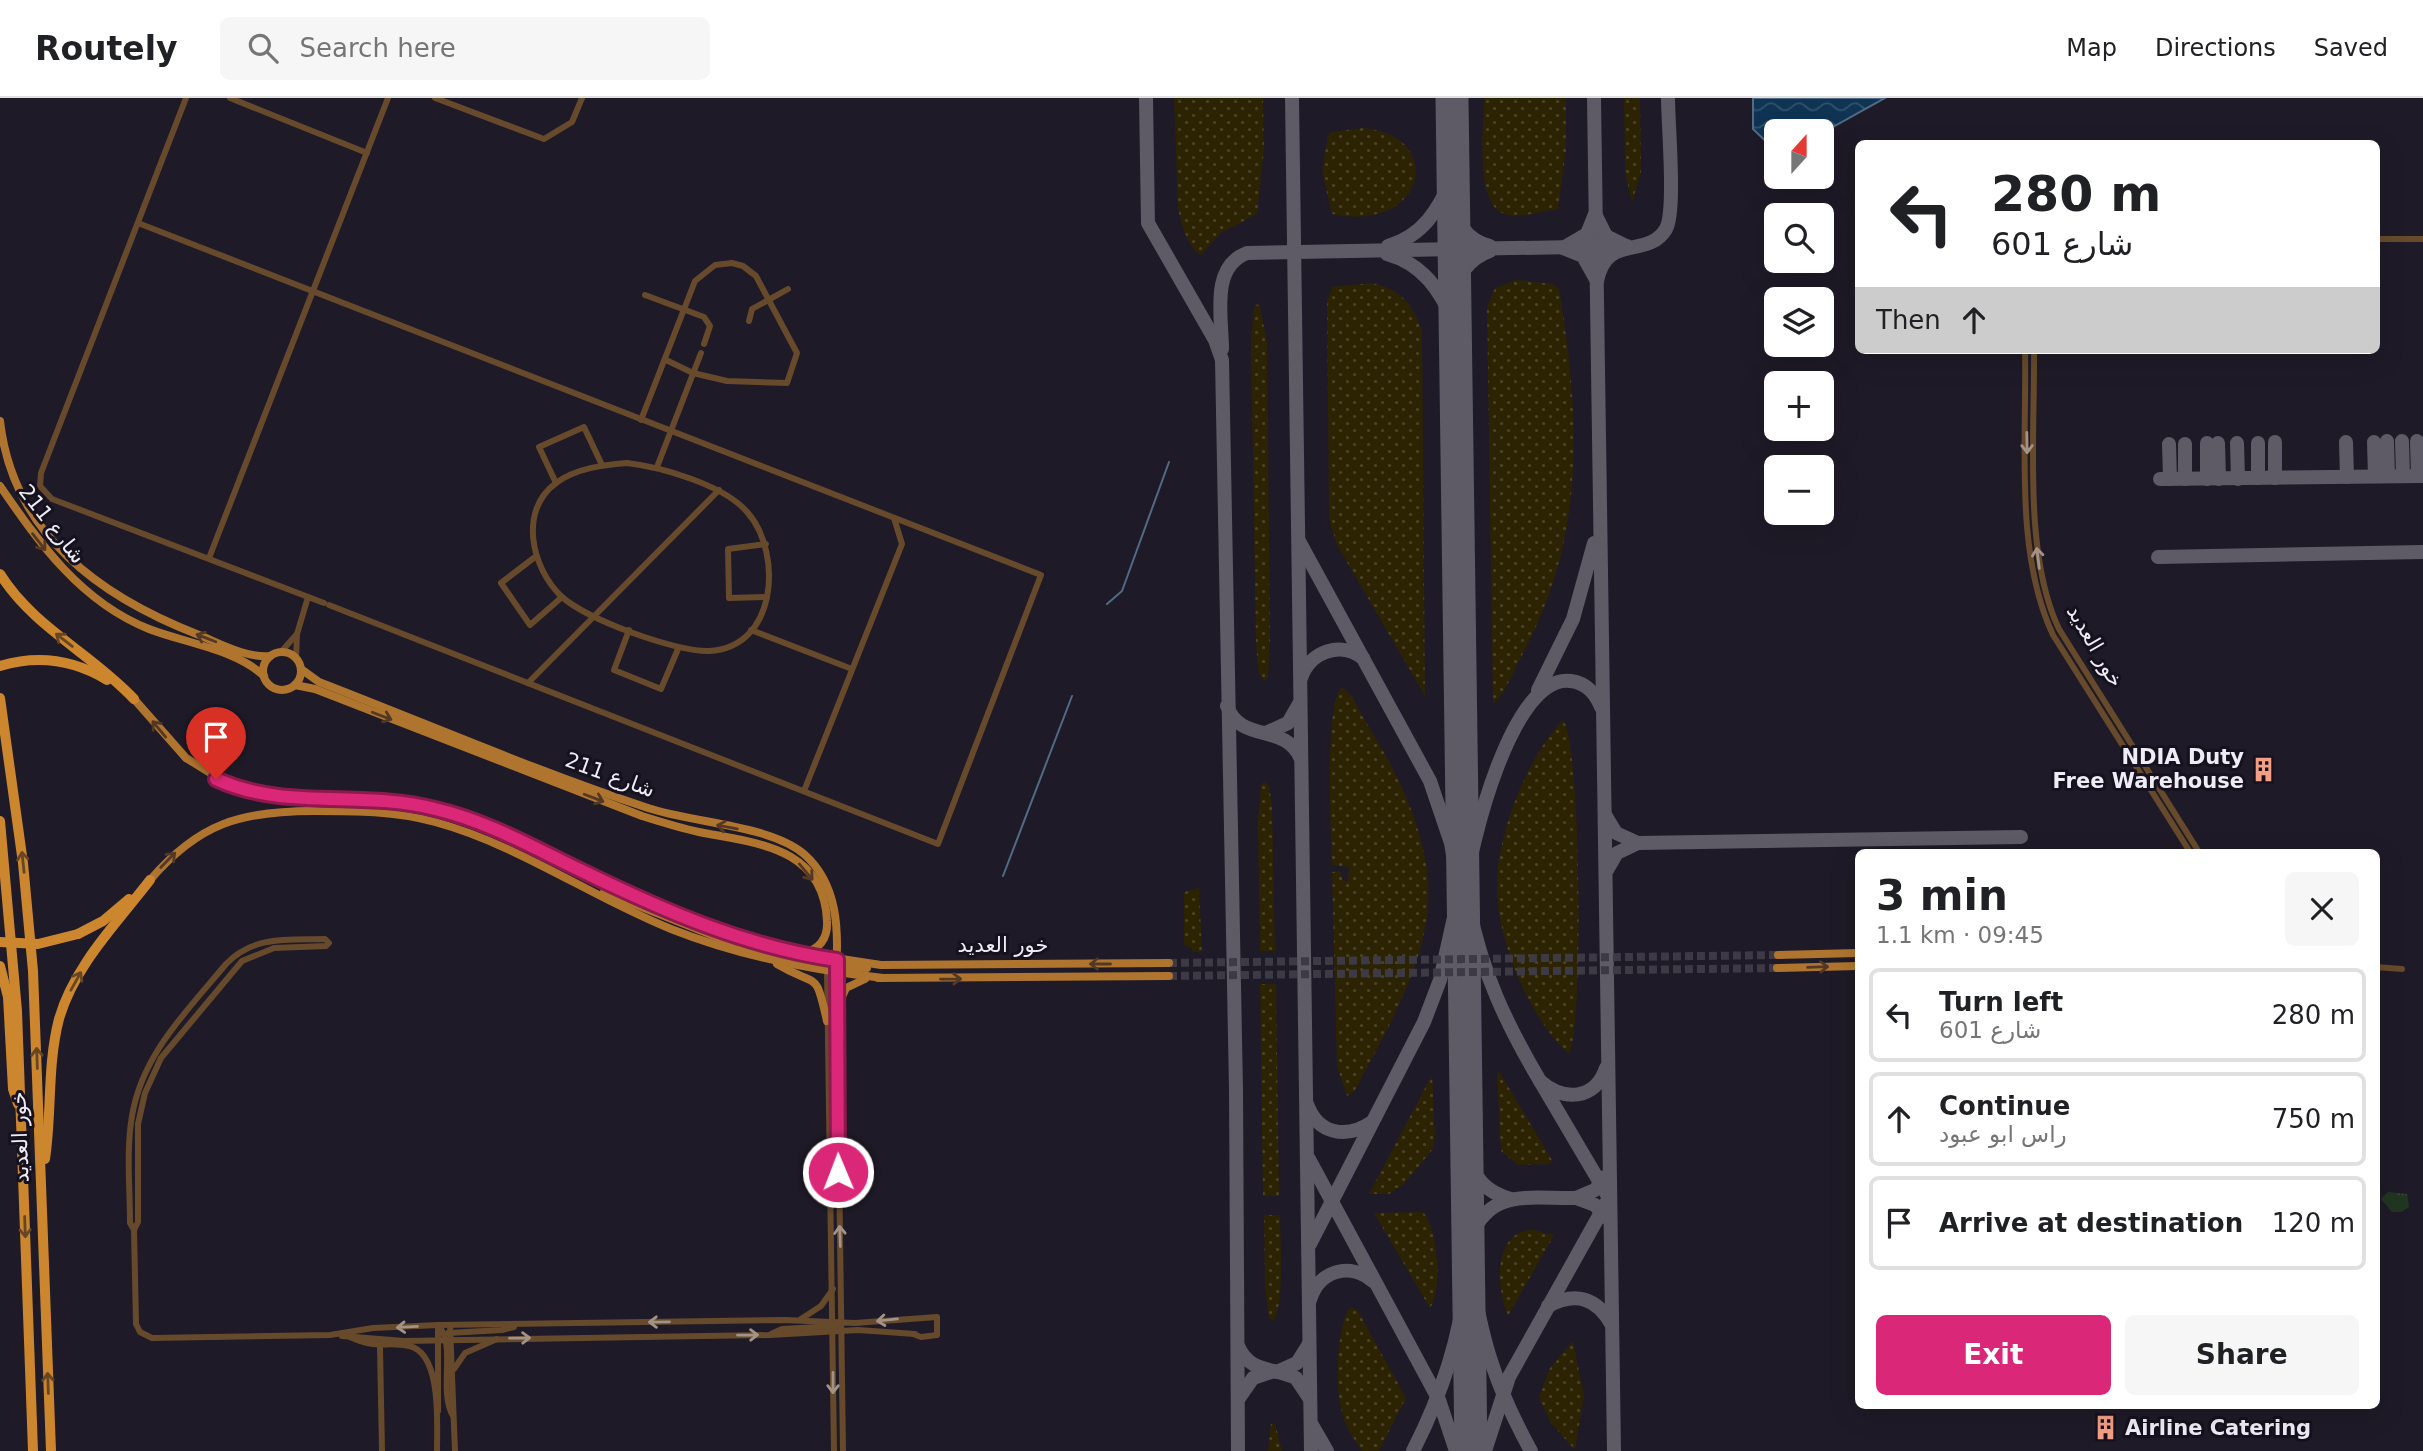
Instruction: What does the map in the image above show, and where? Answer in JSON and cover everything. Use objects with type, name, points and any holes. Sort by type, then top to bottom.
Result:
[{"type":"highway","points":[[0,574],[29,611],[120,684],[134,699]]},
{"type":"highway","points":[[0,666],[23,661],[57,661],[88,670],[134,699]]},
{"type":"highway","name":"خور العديد","points":[[0,698],[23,863],[33,971],[51,1451]]},
{"type":"highway","name":"خور العديد","points":[[0,821],[15,963],[33,1451]]},
{"type":"highway","points":[[41,1191],[53,1057],[63,1006],[87,961],[150,880]]},
{"type":"highway","points":[[0,942],[38,944],[78,934],[116,911],[150,880]]},
{"type":"highway","points":[[0,966],[13,1089],[21,1111]]},
{"type":"main road","name":"شارع 211","points":[[0,421],[8,460],[29,507],[60,549],[87,576],[152,617],[250,654],[270,656]]},
{"type":"main road","name":"شارع 211","points":[[0,486],[50,556],[102,603],[148,629],[246,663],[264,676]]},
{"type":"main road","points":[[281,652],[296,659],[301,669],[295,685],[278,690],[269,685],[264,676],[264,665],[270,656],[281,652]]},
{"type":"main road","name":"شارع 211","points":[[301,669],[319,682],[645,807],[701,822],[763,832],[785,841],[809,859],[827,885],[835,916],[834,967]]},
{"type":"main road","name":"شارع 211","points":[[295,685],[315,690],[642,816],[699,832],[762,842],[784,852],[813,880],[826,911],[827,929],[822,942],[803,954]]},
{"type":"main road","points":[[134,699],[174,747],[216,779],[259,794],[374,799],[454,814],[506,834],[678,916],[736,936],[803,954],[834,967]]},
{"type":"main road","points":[[150,880],[188,842],[217,825],[264,812],[374,812],[416,818],[468,833],[671,928],[768,960],[817,984],[823,996],[827,1021]]},
{"type":"main road","points":[[585,886],[692,929],[743,946],[883,978]]},
{"type":"main road","points":[[1778,955],[1855,953]]},
{"type":"main road","points":[[768,960],[834,967]]},
{"type":"main road","name":"خور العديد","points":[[834,967],[1169,963]]},
{"type":"main road","points":[[1777,968],[1855,966]]},
{"type":"main road","points":[[837,1021],[840,1001],[846,988],[858,981],[883,978],[1169,976]]},
{"type":"street","points":[[138,223],[1041,575],[938,844],[209,558],[51,499],[40,486],[41,472],[186,98]]},
{"type":"street","points":[[230,98],[368,153]]},
{"type":"street","points":[[209,558],[315,293],[388,98]]},
{"type":"street","points":[[435,98],[544,139],[572,122],[582,98]]},
{"type":"street","points":[[2380,239],[2423,239]]},
{"type":"street","points":[[641,420],[695,281],[715,265],[732,263],[743,266],[756,276],[797,353],[787,383],[727,381],[693,373],[666,360]]},
{"type":"street","points":[[749,321],[752,309],[789,289]]},
{"type":"street","points":[[645,295],[704,317],[710,326],[704,344]]},
{"type":"street","points":[[657,467],[701,353]]},
{"type":"street","name":"خور العديد","points":[[2025,354],[2028,547],[2041,607],[2053,635],[2188,849]]},
{"type":"street","name":"خور العديد","points":[[2034,354],[2037,548],[2045,594],[2059,629],[2197,849]]},
{"type":"street","points":[[556,483],[539,447],[584,427],[602,465]]},
{"type":"street","points":[[627,463],[657,467],[719,491],[747,510],[766,544],[771,570],[761,616],[751,630],[716,651],[678,649],[595,615],[562,597],[535,557],[535,518],[541,503],[556,483],[602,465],[627,463]]},
{"type":"street","points":[[528,683],[719,491]]},
{"type":"street","points":[[804,791],[902,544],[894,518]]},
{"type":"street","points":[[766,544],[728,549],[729,598],[767,597]]},
{"type":"street","points":[[535,557],[501,583],[530,625],[562,597]]},
{"type":"street","points":[[296,659],[297,634],[308,597]]},
{"type":"street","points":[[629,630],[614,670],[661,688],[678,649]]},
{"type":"street","points":[[751,630],[852,668]]},
{"type":"street","points":[[281,652],[297,634]]},
{"type":"street","points":[[134,1230],[130,1223],[130,1126],[141,1082],[156,1051],[226,964],[240,951],[274,940],[327,939],[329,943],[326,946],[274,948],[242,961],[161,1058],[145,1093],[138,1124],[138,1222],[134,1230],[138,1329],[147,1337],[330,1335],[393,1340],[502,1331],[519,1324],[798,1320],[835,1326],[841,1332],[841,1451]]},
{"type":"street","points":[[447,1335],[498,1339],[770,1335],[835,1326],[937,1317],[937,1335],[877,1331],[841,1332],[835,1326],[827,1021],[834,967]]},
{"type":"street","points":[[834,967],[837,1021],[834,1451]]},
{"type":"street","points":[[2380,967],[2402,969]]},
{"type":"street","points":[[798,1320],[821,1306],[834,1287]]},
{"type":"street","points":[[910,1318],[911,1334]]},
{"type":"street","points":[[330,1335],[373,1328],[438,1325]]},
{"type":"street","points":[[438,1325],[447,1335],[453,1375],[455,1451]]},
{"type":"street","points":[[438,1325],[447,1335],[447,1400],[454,1417]]},
{"type":"street","points":[[436,1416],[447,1335]]},
{"type":"street","points":[[348,1336],[380,1347],[407,1345],[425,1356],[432,1371],[437,1451]]},
{"type":"street","points":[[453,1375],[466,1353],[498,1339]]},
{"type":"street","points":[[380,1347],[382,1451]]},
{"type":"street","points":[[834,1429],[839,1433],[841,1451]]},
{"type":"green space","points":[[2388,1192],[2407,1194],[2409,1207],[2402,1212],[2392,1212],[2381,1199]]},
{"type":"sand","points":[[1174,98],[1263,98],[1264,149],[1257,214],[1221,233],[1201,255],[1188,241],[1178,208]]},
{"type":"sand","points":[[1484,98],[1566,98],[1566,150],[1558,209],[1517,216],[1504,214],[1495,207],[1484,180]]},
{"type":"sand","points":[[1624,98],[1640,98],[1641,172],[1632,203],[1625,172]]},
{"type":"sand","points":[[1362,128],[1389,134],[1407,147],[1415,163],[1414,181],[1406,197],[1389,210],[1364,216],[1332,214],[1322,171],[1328,136],[1331,132]]},
{"type":"sand","points":[[1516,280],[1553,284],[1559,289],[1571,386],[1574,432],[1572,478],[1567,524],[1557,569],[1542,614],[1508,683],[1493,704],[1487,307],[1495,288]]},
{"type":"sand","points":[[1371,283],[1398,293],[1409,305],[1422,331],[1425,696],[1337,545],[1329,519],[1327,301],[1332,287]]},
{"type":"sand","points":[[1259,303],[1267,342],[1270,638],[1268,677],[1264,681],[1259,674],[1256,643],[1251,339],[1254,307]]},
{"type":"sand","points":[[1342,687],[1352,696],[1403,790],[1420,838],[1428,888],[1425,928],[1411,977],[1354,1092],[1347,1096],[1337,1066],[1332,872],[1340,871],[1343,881],[1347,881],[1350,867],[1332,865],[1330,799],[1333,717],[1336,698]]},
{"type":"sand","points":[[1563,720],[1569,739],[1574,776],[1577,827],[1577,993],[1569,1054],[1541,1021],[1518,977],[1502,929],[1497,886],[1502,843],[1516,797],[1538,754]]},
{"type":"sand","points":[[1264,782],[1269,786],[1272,806],[1275,951],[1260,951],[1258,822],[1261,785]]},
{"type":"sand","points":[[1199,888],[1202,952],[1192,952],[1192,948],[1184,945],[1184,892]]},
{"type":"sand","points":[[1260,984],[1276,984],[1279,1196],[1263,1196]]},
{"type":"sand","points":[[1497,1072],[1552,1160],[1551,1164],[1518,1165],[1501,1151]]},
{"type":"sand","points":[[1432,1075],[1435,1136],[1433,1149],[1403,1185],[1389,1194],[1369,1194]]},
{"type":"sand","points":[[1423,1212],[1432,1232],[1437,1260],[1436,1288],[1430,1308],[1374,1213]]},
{"type":"sand","points":[[1264,1215],[1280,1215],[1280,1287],[1277,1314],[1273,1321],[1269,1318],[1265,1287]]},
{"type":"sand","points":[[1534,1230],[1554,1235],[1508,1316],[1500,1277],[1504,1250],[1520,1233]]},
{"type":"sand","points":[[1352,1307],[1358,1311],[1406,1398],[1379,1451],[1362,1451],[1341,1410],[1338,1381],[1340,1336],[1347,1311]]},
{"type":"sand","points":[[1573,1341],[1584,1396],[1575,1450],[1551,1423],[1539,1397],[1550,1368]]},
{"type":"sand","points":[[1275,1423],[1282,1451],[1268,1451],[1271,1424]]},
{"type":"water","points":[[1753,98],[1885,98],[1834,126],[1834,119],[1764,119],[1764,140],[1753,129]]},
{"type":"waterway","points":[[1107,604],[1122,591],[1169,462]]},
{"type":"waterway","points":[[1003,876],[1072,696]]},
{"type":"taxiway","points":[[1146,98],[1148,223],[1215,340],[1222,360],[1236,1089],[1238,1451]]},
{"type":"taxiway","points":[[1292,98],[1311,1451]]},
{"type":"taxiway","points":[[1594,98],[1614,1451]]},
{"type":"taxiway","points":[[1624,245],[1606,236],[1595,214],[1587,234],[1563,248],[1583,256],[1597,281],[1602,266],[1609,257],[1618,251],[1649,243],[1666,229],[1671,205],[1668,98]]},
{"type":"taxiway","points":[[1388,246],[1420,229],[1435,211],[1452,179]]},
{"type":"taxiway","points":[[1452,200],[1464,229],[1475,240],[1490,246]]},
{"type":"taxiway","points":[[1222,349],[1220,308],[1223,281],[1227,269],[1247,253],[1627,246]]},
{"type":"taxiway","points":[[1454,298],[1465,269],[1482,254],[1490,251]]},
{"type":"taxiway","points":[[1387,254],[1411,264],[1429,280],[1443,299],[1454,322]]},
{"type":"taxiway","points":[[2387,441],[2388,476]]},
{"type":"taxiway","points":[[2402,441],[2403,476]]},
{"type":"taxiway","points":[[2417,441],[2418,476]]},
{"type":"taxiway","points":[[2275,442],[2275,478]]},
{"type":"taxiway","points":[[2346,442],[2347,477]]},
{"type":"taxiway","points":[[2374,442],[2375,476]]},
{"type":"taxiway","points":[[2207,443],[2207,479]]},
{"type":"taxiway","points":[[2218,443],[2219,479]]},
{"type":"taxiway","points":[[2237,443],[2238,479]]},
{"type":"taxiway","points":[[2258,443],[2258,478]]},
{"type":"taxiway","points":[[2169,444],[2170,479]]},
{"type":"taxiway","points":[[2185,444],[2185,479]]},
{"type":"taxiway","points":[[2160,479],[2423,476]]},
{"type":"taxiway","points":[[1299,541],[1430,781],[1451,843],[1463,918]]},
{"type":"taxiway","points":[[1538,690],[1573,619],[1594,543]]},
{"type":"taxiway","points":[[2158,557],[2423,552]]},
{"type":"taxiway","points":[[1301,678],[1311,661],[1327,652],[1345,650],[1363,658]]},
{"type":"taxiway","points":[[1465,893],[1475,840],[1497,767],[1530,704],[1550,686],[1571,681],[1590,690],[1601,707]]},
{"type":"taxiway","points":[[1268,732],[1288,723],[1299,704]]},
{"type":"taxiway","points":[[1227,706],[1233,717],[1242,725],[1284,740],[1300,757]]},
{"type":"taxiway","points":[[1605,815],[1616,833],[1638,843],[2021,837]]},
{"type":"taxiway","points":[[1607,870],[1617,853],[1638,843]]},
{"type":"taxiway","points":[[1310,1244],[1424,1022],[1440,980],[1457,904]]},
{"type":"taxiway","points":[[1469,906],[1488,975],[1517,1039],[1540,1081]]},
{"type":"taxiway","points":[[1485,1451],[1509,1377],[1609,1198],[1540,1081],[1558,1092],[1578,1094],[1594,1087],[1606,1068]]},
{"type":"taxiway","points":[[1307,1104],[1318,1122],[1334,1131],[1353,1131],[1372,1122]]},
{"type":"taxiway","points":[[1466,1152],[1481,1182],[1494,1192],[1511,1199]]},
{"type":"taxiway","points":[[1309,1159],[1439,1400],[1456,1451]]},
{"type":"taxiway","points":[[1605,1177],[1595,1190],[1576,1198],[1595,1205],[1605,1217]]},
{"type":"taxiway","points":[[1467,1244],[1476,1226],[1486,1213],[1497,1205],[1524,1198],[1576,1198]]},
{"type":"taxiway","points":[[1468,1257],[1483,1334],[1497,1379],[1531,1451]]},
{"type":"taxiway","points":[[1310,1300],[1320,1282],[1336,1272],[1355,1272],[1373,1281]]},
{"type":"taxiway","points":[[1413,1451],[1448,1368],[1466,1279]]},
{"type":"taxiway","points":[[1548,1306],[1568,1299],[1585,1300],[1600,1309],[1612,1325]]},
{"type":"taxiway","points":[[1277,1372],[1297,1363],[1309,1344]]},
{"type":"taxiway","points":[[1238,1346],[1243,1355],[1256,1366],[1296,1378],[1310,1399]]},
{"type":"taxiway","points":[[1239,1398],[1253,1378],[1271,1372]]},
{"type":"taxiway","points":[[1312,1425],[1327,1451]]},
{"type":"runway","points":[[1452,98],[1471,1451]]},
{"type":"tunnel","points":[[1169,963],[1778,955]]},
{"type":"tunnel","points":[[1169,976],[1777,968]]},
{"type":"place","name":"NDIA Duty Free Warehouse","points":[[2264,769]]},
{"type":"place","name":"Airline Catering","points":[[2105,1428]]},
{"type":"route","points":[[216,779],[275,797],[374,799],[435,808],[497,830],[692,922],[782,950],[837,960],[838,1172]]}]
